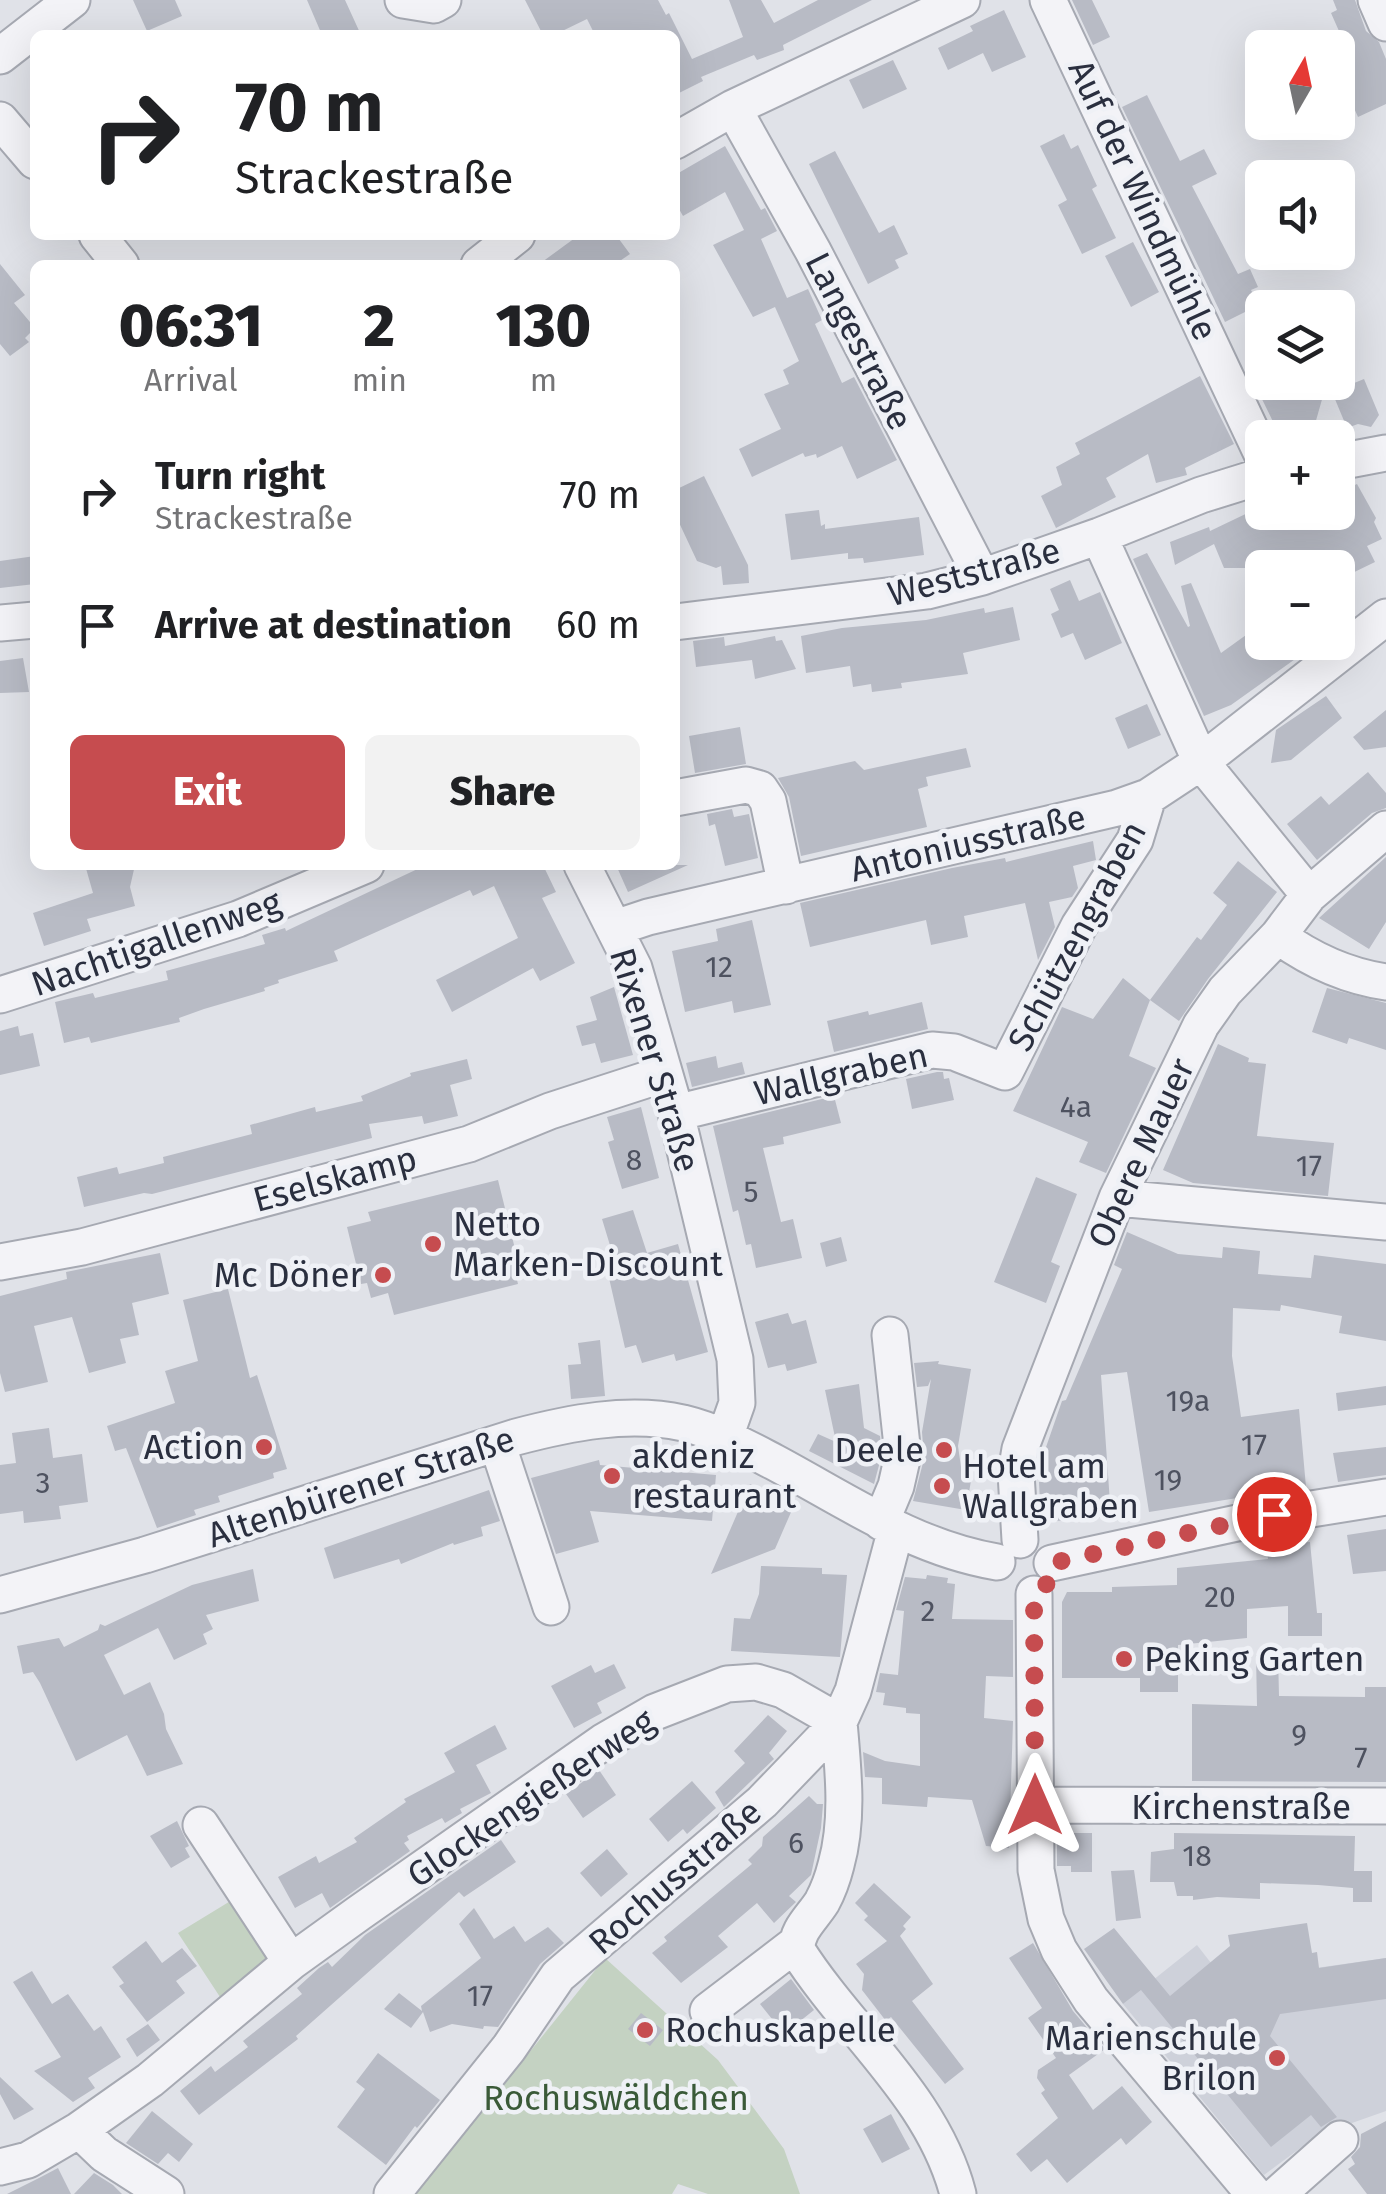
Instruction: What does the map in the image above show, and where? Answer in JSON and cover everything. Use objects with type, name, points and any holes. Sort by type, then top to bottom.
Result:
[{"type":"street","points":[[33,30],[72,0]]},
{"type":"street","points":[[403,0],[434,5],[443,0]]},
{"type":"street","points":[[680,138],[923,8],[962,0]]},
{"type":"street","name":"Auf der Windmühle","points":[[1048,0],[1246,420]]},
{"type":"street","points":[[1376,0],[1386,23]]},
{"type":"street","points":[[0,56],[30,33]]},
{"type":"street","name":"Langestraße","points":[[733,108],[813,251],[982,577]]},
{"type":"street","points":[[0,120],[30,155]]},
{"type":"street","points":[[101,240],[117,260]]},
{"type":"street","points":[[485,260],[511,240]]},
{"type":"street","points":[[1355,459],[1386,453]]},
{"type":"street","name":"Weststraße","points":[[680,621],[926,591],[982,577],[1245,481]]},
{"type":"street","points":[[1099,536],[1201,762],[1309,895]]},
{"type":"street","name":"Schützengraben","points":[[1004,1072],[1078,926],[1135,840],[1148,798],[1201,762],[1386,618]]},
{"type":"street","points":[[0,623],[30,620]]},
{"type":"street","points":[[680,797],[746,784],[760,789],[768,801],[786,886]]},
{"type":"street","name":"Antoniusstraße","points":[[615,928],[1148,798]]},
{"type":"street","name":"Obere Mauer","points":[[1008,1551],[1018,1458],[1065,1328],[1118,1198],[1202,1024],[1224,990],[1278,936],[1309,895],[1386,829]]},
{"type":"street","name":"Nachtigallenweg","points":[[0,995],[221,926],[354,870]]},
{"type":"street","name":"Rixener Straße","points":[[585,870],[634,968],[676,1113],[736,1359],[737,1403],[725,1437]]},
{"type":"street","points":[[1278,936],[1333,969],[1386,982]]},
{"type":"street","name":"Wallgraben","points":[[676,1113],[932,1050],[954,1052],[1004,1072]]},
{"type":"street","name":"Eselskamp","points":[[0,1262],[82,1246],[469,1144],[550,1111],[664,1074]]},
{"type":"street","points":[[1118,1198],[1386,1222]]},
{"type":"street","points":[[888,1526],[903,1455],[890,1335]]},
{"type":"street","name":"Altenbürener Straße","points":[[0,1594],[144,1556],[497,1443],[564,1426],[633,1419],[669,1421],[725,1437],[888,1526],[950,1552],[1008,1551]]},
{"type":"street","points":[[497,1443],[552,1607]]},
{"type":"street","points":[[1052,1563],[1274,1514],[1386,1497]]},
{"type":"street","name":"Rochusstraße","points":[[392,2194],[509,2048],[558,1976],[762,1802],[839,1722],[853,1691],[888,1526]]},
{"type":"street","points":[[1041,1545],[1052,1563],[1049,1582],[1034,1594],[1014,1594],[1000,1581],[1008,1551],[1041,1545]]},
{"type":"street","points":[[1034,1594],[1038,1888],[1046,1919],[1060,1950],[1115,2032],[1254,2194]]},
{"type":"street","name":"Glockengießerweg","points":[[0,2167],[28,2160],[79,2130],[150,2080],[291,1962],[603,1742],[655,1712],[726,1684],[756,1682],[783,1690],[839,1722]]},
{"type":"street","points":[[708,2011],[797,1943],[823,1900],[840,1849],[843,1805],[839,1722]]},
{"type":"street","name":"Kirchenstraße","points":[[1035,1805],[1386,1806]]},
{"type":"street","points":[[201,1825],[291,1962]]},
{"type":"street","points":[[797,1943],[801,1956],[920,2111],[947,2161],[958,2194]]},
{"type":"street","points":[[79,2130],[104,2154],[166,2194]]},
{"type":"street","points":[[1278,2194],[1340,2139]]},
{"type":"shaded area","name":"Marienschule Brilon","points":[[1197,1945],[1225,1981],[1386,1958],[1386,2111],[1318,2135],[1264,2175],[1123,2004]]},
{"type":"green space","points":[[237,1897],[272,1950],[270,1963],[222,2000],[178,1933]]},
{"type":"green space","name":"Rochuswäldchen","points":[[605,1958],[718,2060],[784,2149],[800,2194],[708,2194],[678,2184],[672,2194],[416,2194]]},
{"type":"building","points":[[133,0],[175,0],[182,16],[147,30]]},
{"type":"building","points":[[307,0],[345,0],[359,30],[320,30]]},
{"type":"building","points":[[525,0],[658,0],[678,30],[592,30],[587,19],[564,30],[540,30]]},
{"type":"building","points":[[729,0],[761,0],[774,23],[818,0],[872,0],[783,45],[784,50],[757,60],[754,55],[701,77],[703,81],[680,92],[680,35],[692,59],[743,37]]},
{"type":"building","points":[[1072,0],[1092,0],[1110,37],[1093,45]]},
{"type":"building","points":[[1333,0],[1355,0],[1366,31],[1379,42],[1386,59],[1386,104],[1358,117],[1355,30],[1339,30],[1331,13],[1337,10]]},
{"type":"building","points":[[1004,10],[1026,57],[992,72],[983,53],[948,70],[938,48],[973,31],[970,26]]},
{"type":"building","points":[[893,60],[907,89],[863,109],[849,80]]},
{"type":"building","points":[[1147,95],[1180,161],[1204,149],[1217,174],[1192,186],[1238,274],[1250,270],[1258,287],[1245,290],[1245,312],[1225,322],[1122,107]]},
{"type":"building","points":[[1064,134],[1071,149],[1078,145],[1097,186],[1092,189],[1116,238],[1082,254],[1058,205],[1067,200],[1040,146]]},
{"type":"building","points":[[725,146],[777,231],[761,239],[787,298],[808,289],[822,320],[815,324],[842,383],[854,377],[897,460],[857,479],[842,446],[817,458],[816,454],[805,457],[803,453],[752,477],[739,449],[781,429],[764,394],[789,384],[783,370],[799,361],[775,307],[753,317],[713,245],[744,230],[725,192],[683,216],[680,172]]},
{"type":"building","points":[[835,151],[879,233],[894,225],[908,254],[895,260],[899,268],[868,284],[809,164]]},
{"type":"building","points":[[572,240],[620,240],[630,254],[621,260],[545,260]]},
{"type":"building","points":[[1133,242],[1159,292],[1131,307],[1105,256]]},
{"type":"building","points":[[0,264],[25,295],[14,303],[30,322],[30,333],[25,338],[29,342],[10,356],[0,344]]},
{"type":"building","points":[[1200,376],[1234,444],[1185,468],[1187,475],[1156,483],[1148,454],[1106,478],[1116,497],[1056,528],[1041,496],[1062,485],[1056,467],[1080,454],[1075,443]]},
{"type":"building","points":[[1364,379],[1379,415],[1371,427],[1344,420],[1335,400],[1355,400],[1355,383]]},
{"type":"building","points":[[1262,400],[1322,400],[1316,420],[1272,420]]},
{"type":"building","points":[[704,476],[748,565],[749,583],[723,585],[721,566],[697,561],[680,525],[680,488]]},
{"type":"building","points":[[1355,485],[1376,518],[1374,522],[1382,539],[1367,546],[1375,562],[1355,572],[1355,550],[1245,550],[1245,568],[1224,568],[1214,544],[1175,565],[1170,542],[1209,527],[1210,531],[1245,514],[1245,530],[1355,530]]},
{"type":"building","points":[[819,510],[825,529],[919,517],[924,555],[864,563],[863,558],[848,559],[848,553],[791,560],[785,514]]},
{"type":"building","points":[[1147,553],[1188,627],[1181,586],[1191,583],[1221,653],[1245,636],[1245,660],[1294,660],[1231,705],[1204,716],[1133,559]]},
{"type":"building","points":[[30,557],[30,585],[0,588],[0,561]]},
{"type":"building","points":[[1070,580],[1079,601],[1100,592],[1122,643],[1085,660],[1073,633],[1061,638],[1051,614],[1059,610],[1050,589]]},
{"type":"building","points":[[1013,607],[1020,640],[963,653],[968,674],[901,683],[902,688],[872,692],[871,684],[853,687],[850,666],[806,673],[801,636]]},
{"type":"building","points":[[775,636],[776,641],[782,640],[796,669],[755,679],[752,660],[696,667],[693,641],[724,637],[725,646]]},
{"type":"building","points":[[23,658],[29,692],[0,693],[0,661]]},
{"type":"building","points":[[1326,696],[1342,718],[1291,760],[1271,763],[1276,730]]},
{"type":"building","points":[[1147,704],[1161,735],[1128,749],[1115,718]]},
{"type":"building","points":[[1386,710],[1386,747],[1364,750],[1353,737]]},
{"type":"building","points":[[740,727],[746,764],[695,773],[689,736]]},
{"type":"building","points":[[966,748],[971,767],[926,777],[928,786],[918,789],[927,827],[801,856],[789,797],[778,778],[855,761],[864,770]]},
{"type":"building","points":[[1368,772],[1386,793],[1386,808],[1372,813],[1317,860],[1287,824],[1321,796],[1329,805]]},
{"type":"building","points":[[732,809],[734,817],[749,814],[758,858],[725,866],[715,824],[709,826],[707,814]]},
{"type":"building","points":[[1093,841],[1096,860],[1073,866],[1078,888],[1072,897],[1049,902],[1055,927],[1038,960],[1025,903],[964,916],[968,937],[931,945],[926,920],[810,947],[800,903]]},
{"type":"building","points":[[1386,857],[1386,922],[1369,949],[1319,918]]},
{"type":"building","points":[[1238,861],[1277,892],[1179,1021],[1150,1000],[1197,937],[1201,940],[1227,905],[1213,893]]},
{"type":"building","points":[[86,870],[134,870],[130,887],[135,906],[87,919],[91,931],[44,946],[33,913],[93,893]]},
{"type":"building","points":[[415,870],[545,870],[556,892],[542,898],[575,963],[540,981],[533,968],[452,1012],[436,980],[518,938],[494,886],[473,896],[470,890],[334,951],[338,961],[278,980],[265,991],[179,1018],[180,1022],[91,1043],[89,1037],[64,1043],[55,1002],[93,993],[95,998],[168,980],[166,971],[265,944],[262,935],[285,928],[286,931]]},
{"type":"building","points":[[618,870],[677,870],[628,892]]},
{"type":"building","points":[[752,920],[771,1005],[734,1013],[732,1001],[685,1012],[672,951],[718,941],[716,929]]},
{"type":"building","points":[[1123,978],[1150,1000],[1129,1056],[1156,1068],[1106,1173],[1079,1162],[1088,1142],[1013,1111],[1062,1007],[1093,1019]]},
{"type":"building","points":[[614,987],[633,1055],[601,1063],[595,1043],[582,1046],[576,1026],[597,1020],[590,997]]},
{"type":"building","points":[[1327,988],[1386,1003],[1386,1050],[1349,1038],[1347,1044],[1312,1032]]},
{"type":"building","points":[[922,1002],[928,1029],[834,1052],[827,1021]]},
{"type":"building","points":[[18,1026],[20,1036],[33,1033],[40,1066],[0,1075],[0,1031]]},
{"type":"building","points":[[1218,1044],[1249,1058],[1248,1062],[1266,1064],[1257,1136],[1334,1143],[1328,1196],[1193,1183],[1163,1170]]},
{"type":"building","points":[[716,1056],[718,1068],[742,1062],[745,1074],[692,1087],[686,1063]]},
{"type":"building","points":[[467,1059],[472,1079],[450,1085],[458,1116],[424,1124],[422,1116],[369,1124],[372,1138],[152,1194],[84,1207],[77,1177],[117,1167],[119,1174],[164,1163],[163,1157],[252,1134],[250,1125],[315,1107],[316,1112],[363,1101],[361,1096],[411,1076],[410,1073]]},
{"type":"building","points":[[943,1072],[944,1079],[949,1078],[954,1100],[912,1109],[906,1079]]},
{"type":"building","points":[[834,1096],[841,1123],[783,1137],[784,1144],[763,1148],[781,1222],[793,1219],[802,1258],[756,1268],[738,1210],[733,1212],[713,1126]]},
{"type":"building","points":[[641,1107],[659,1178],[622,1189],[608,1142],[614,1140],[607,1117]]},
{"type":"building","points":[[1036,1177],[1077,1194],[1051,1262],[1060,1266],[1046,1303],[994,1282]]},
{"type":"building","name":"Netto Marken-Discount","points":[[498,1180],[518,1261],[513,1263],[518,1284],[394,1315],[388,1293],[371,1298],[367,1283],[361,1284],[347,1227],[371,1221],[368,1212]]},
{"type":"building","points":[[633,1210],[647,1253],[678,1244],[708,1352],[676,1361],[674,1354],[642,1363],[636,1345],[625,1348],[609,1278],[619,1275],[602,1219]]},
{"type":"building","points":[[1127,1232],[1178,1254],[1222,1258],[1223,1247],[1260,1251],[1258,1274],[1311,1278],[1314,1255],[1386,1264],[1386,1341],[1339,1333],[1342,1316],[1281,1305],[1280,1311],[1233,1308],[1232,1356],[1241,1417],[1299,1409],[1306,1487],[1149,1512],[1127,1372],[1101,1375],[1111,1517],[1041,1522],[1041,1461],[1045,1461],[1062,1401],[1066,1400],[1122,1269],[1114,1265]]},
{"type":"building","points":[[841,1237],[847,1261],[826,1267],[820,1243]]},
{"type":"building","points":[[160,1253],[169,1294],[132,1303],[139,1335],[120,1339],[126,1363],[89,1373],[72,1317],[34,1326],[48,1382],[5,1392],[0,1373],[0,1296],[67,1279],[66,1272]]},
{"type":"building","points":[[228,1289],[250,1378],[257,1375],[287,1469],[273,1473],[274,1478],[218,1496],[220,1502],[194,1510],[196,1515],[157,1528],[126,1448],[115,1451],[107,1426],[175,1403],[165,1371],[198,1361],[183,1300]]},
{"type":"building","points":[[788,1313],[792,1324],[806,1320],[817,1363],[787,1371],[785,1364],[768,1368],[755,1322]]},
{"type":"building","points":[[600,1340],[605,1396],[571,1399],[568,1365],[581,1364],[578,1343]]},
{"type":"building","points":[[939,1361],[938,1364],[971,1369],[958,1446],[961,1467],[973,1469],[966,1510],[913,1501],[924,1459],[922,1432],[931,1379],[928,1386],[917,1387],[914,1363]]},
{"type":"building","points":[[859,1384],[864,1428],[880,1436],[882,1454],[874,1484],[809,1451],[818,1434],[836,1442],[825,1390]]},
{"type":"building","points":[[1386,1386],[1386,1405],[1338,1411],[1336,1393]]},
{"type":"building","points":[[49,1428],[53,1458],[82,1454],[88,1502],[59,1506],[61,1519],[24,1523],[23,1511],[0,1514],[0,1465],[16,1463],[12,1433]]},
{"type":"building","points":[[1386,1447],[1386,1475],[1338,1482],[1333,1453]]},
{"type":"building","points":[[599,1460],[600,1465],[716,1475],[712,1521],[590,1511],[599,1542],[556,1554],[531,1478]]},
{"type":"building","points":[[750,1484],[795,1503],[775,1549],[711,1574]]},
{"type":"building","points":[[489,1490],[500,1521],[481,1527],[483,1536],[453,1543],[401,1564],[399,1559],[334,1579],[324,1548]]},
{"type":"building","points":[[1386,1529],[1386,1571],[1353,1574],[1347,1535]]},
{"type":"building","points":[[1310,1542],[1322,1636],[1288,1636],[1288,1606],[1247,1609],[1247,1638],[1178,1645],[1178,1692],[1140,1692],[1140,1678],[1062,1678],[1062,1602],[1067,1592],[1177,1585],[1177,1568],[1268,1559],[1266,1545]]},
{"type":"building","points":[[761,1566],[822,1568],[822,1574],[847,1575],[840,1657],[731,1651],[734,1618],[750,1619],[759,1594]]},
{"type":"building","points":[[253,1569],[259,1601],[206,1615],[213,1629],[203,1634],[207,1644],[174,1660],[158,1628],[104,1655],[124,1695],[150,1682],[183,1764],[147,1776],[127,1735],[76,1761],[40,1683],[33,1672],[23,1674],[17,1646],[59,1638],[64,1647],[98,1630],[100,1624],[105,1626],[192,1585]]},
{"type":"building","points":[[927,1575],[948,1578],[947,1583],[955,1584],[952,1619],[1013,1620],[1013,1677],[986,1676],[984,1718],[1013,1721],[1009,1848],[986,1846],[972,1800],[928,1797],[927,1807],[882,1804],[882,1778],[865,1777],[863,1752],[885,1761],[920,1766],[920,1714],[883,1705],[885,1693],[876,1692],[880,1673],[898,1675],[904,1611],[896,1610],[905,1577],[926,1579]]},
{"type":"building","points":[[1278,1654],[1279,1696],[1365,1697],[1365,1687],[1386,1687],[1386,1782],[1192,1781],[1192,1704],[1257,1706],[1256,1655]]},
{"type":"building","points":[[614,1664],[626,1688],[597,1703],[602,1713],[574,1728],[551,1686],[591,1665],[595,1673]]},
{"type":"building","points":[[768,1715],[787,1731],[769,1753],[774,1759],[724,1807],[715,1792],[745,1763],[734,1751]]},
{"type":"building","points":[[495,1725],[507,1749],[476,1765],[491,1793],[460,1809],[462,1813],[445,1823],[442,1818],[407,1836],[409,1840],[404,1843],[410,1851],[330,1908],[322,1893],[295,1908],[278,1877],[316,1856],[319,1863],[357,1842],[354,1838],[406,1802],[404,1799],[455,1772],[444,1753]]},
{"type":"building","points":[[599,1770],[616,1795],[583,1818],[566,1794]]},
{"type":"building","points":[[692,1781],[716,1808],[687,1834],[683,1829],[668,1842],[649,1819]]},
{"type":"building","points":[[809,1796],[823,1804],[821,1828],[811,1875],[789,1896],[796,1902],[774,1923],[757,1903],[718,1936],[728,1947],[681,1983],[652,1953],[667,1941],[664,1937],[752,1864],[748,1860],[762,1846],[763,1837]]},
{"type":"building","points":[[177,1821],[190,1857],[171,1868],[150,1836]]},
{"type":"building","points":[[1057,1833],[1092,1833],[1092,1872],[1071,1872],[1071,1866],[1057,1866]]},
{"type":"building","points":[[1174,1833],[1355,1836],[1354,1871],[1372,1871],[1372,1902],[1353,1902],[1353,1888],[1260,1883],[1260,1899],[1193,1900],[1193,1896],[1177,1896],[1174,1882],[1150,1882],[1151,1852],[1174,1849]]},
{"type":"building","points":[[501,1840],[516,1862],[464,1897],[459,1892],[296,2036],[298,2039],[199,2115],[180,2091],[211,2066],[215,2072],[248,2047],[243,2041],[302,1994],[297,1988],[319,1968],[328,1962],[332,1967],[365,1935]]},
{"type":"building","points":[[607,1849],[628,1874],[601,1897],[580,1873]]},
{"type":"building","points":[[1134,1870],[1141,1918],[1116,1921],[1111,1871]]},
{"type":"building","points":[[874,1883],[911,1917],[900,1936],[933,1984],[912,2001],[964,2069],[945,2084],[891,2017],[886,2021],[862,1990],[864,1974],[856,1964],[887,1941],[864,1920],[868,1916],[855,1903]]},
{"type":"building","points":[[474,1908],[494,1939],[514,1926],[525,1942],[548,1927],[564,1943],[540,1964],[498,2027],[452,2024],[430,2032],[423,2012],[411,2028],[384,2009],[399,1993],[422,2011],[421,2006],[481,1958],[459,1924]]},
{"type":"building","points":[[1307,1923],[1319,1968],[1386,1958],[1386,1999],[1280,2014],[1270,2036],[1337,2117],[1321,2127],[1311,2115],[1271,2147],[1141,1990],[1123,2004],[1084,1949],[1114,1928],[1170,1996],[1230,1946],[1228,1935]]},
{"type":"building","points":[[146,1941],[162,1963],[182,1948],[197,1966],[176,1981],[185,1993],[147,2022],[119,1986],[124,1983],[112,1967]]},
{"type":"building","points":[[1033,1943],[1073,2011],[1105,2049],[1069,2075],[1093,2110],[1122,2086],[1152,2122],[1126,2145],[1121,2138],[1067,2183],[1047,2159],[1031,2172],[1016,2154],[1058,2118],[1041,2093],[1045,2090],[1037,2078],[1038,2070],[1056,2058],[1028,2018],[1042,2008],[1009,1958]]},
{"type":"building","points":[[32,1971],[52,2004],[68,1994],[94,2031],[101,2026],[121,2057],[88,2078],[95,2088],[73,2102],[34,2071],[61,2057],[13,1982]]},
{"type":"building","points":[[791,1979],[814,2010],[784,2034],[760,2004]]},
{"type":"building","name":"Rochuskapelle","points":[[641,2013],[663,2030],[650,2046],[628,2029]]},
{"type":"building","points":[[148,2024],[160,2040],[137,2057],[126,2039]]},
{"type":"building","points":[[378,2053],[440,2100],[386,2165],[337,2127],[365,2089],[356,2082]]},
{"type":"building","points":[[0,2077],[34,2109],[14,2120],[0,2094]]},
{"type":"building","points":[[152,2111],[193,2144],[179,2162],[168,2153],[158,2164],[126,2143]]},
{"type":"building","points":[[891,2114],[910,2149],[882,2163],[863,2129]]},
{"type":"building","points":[[1386,2121],[1386,2194],[1367,2194],[1348,2169],[1355,2164],[1351,2157],[1360,2147],[1361,2134]]},
{"type":"building","points":[[58,2168],[71,2194],[7,2194],[39,2178]]},
{"type":"building","points":[[94,2173],[113,2185],[122,2194],[74,2194]]},
{"type":"place","name":"Netto Marken-Discount","points":[[433,1244]]},
{"type":"place","name":"Mc Döner","points":[[383,1275]]},
{"type":"place","name":"Action","points":[[264,1447]]},
{"type":"place","name":"Deele","points":[[944,1450]]},
{"type":"place","name":"akdeniz restaurant","points":[[612,1476]]},
{"type":"place","name":"Hotel am Wallgraben","points":[[942,1486]]},
{"type":"place","name":"Peking Garten","points":[[1124,1659]]},
{"type":"place","name":"Rochuskapelle","points":[[645,2030]]},
{"type":"place","name":"Marienschule Brilon","points":[[1277,2058]]},
{"type":"route","points":[[1035,1805],[1034,1594],[1049,1582],[1052,1563],[1274,1514]]}]
